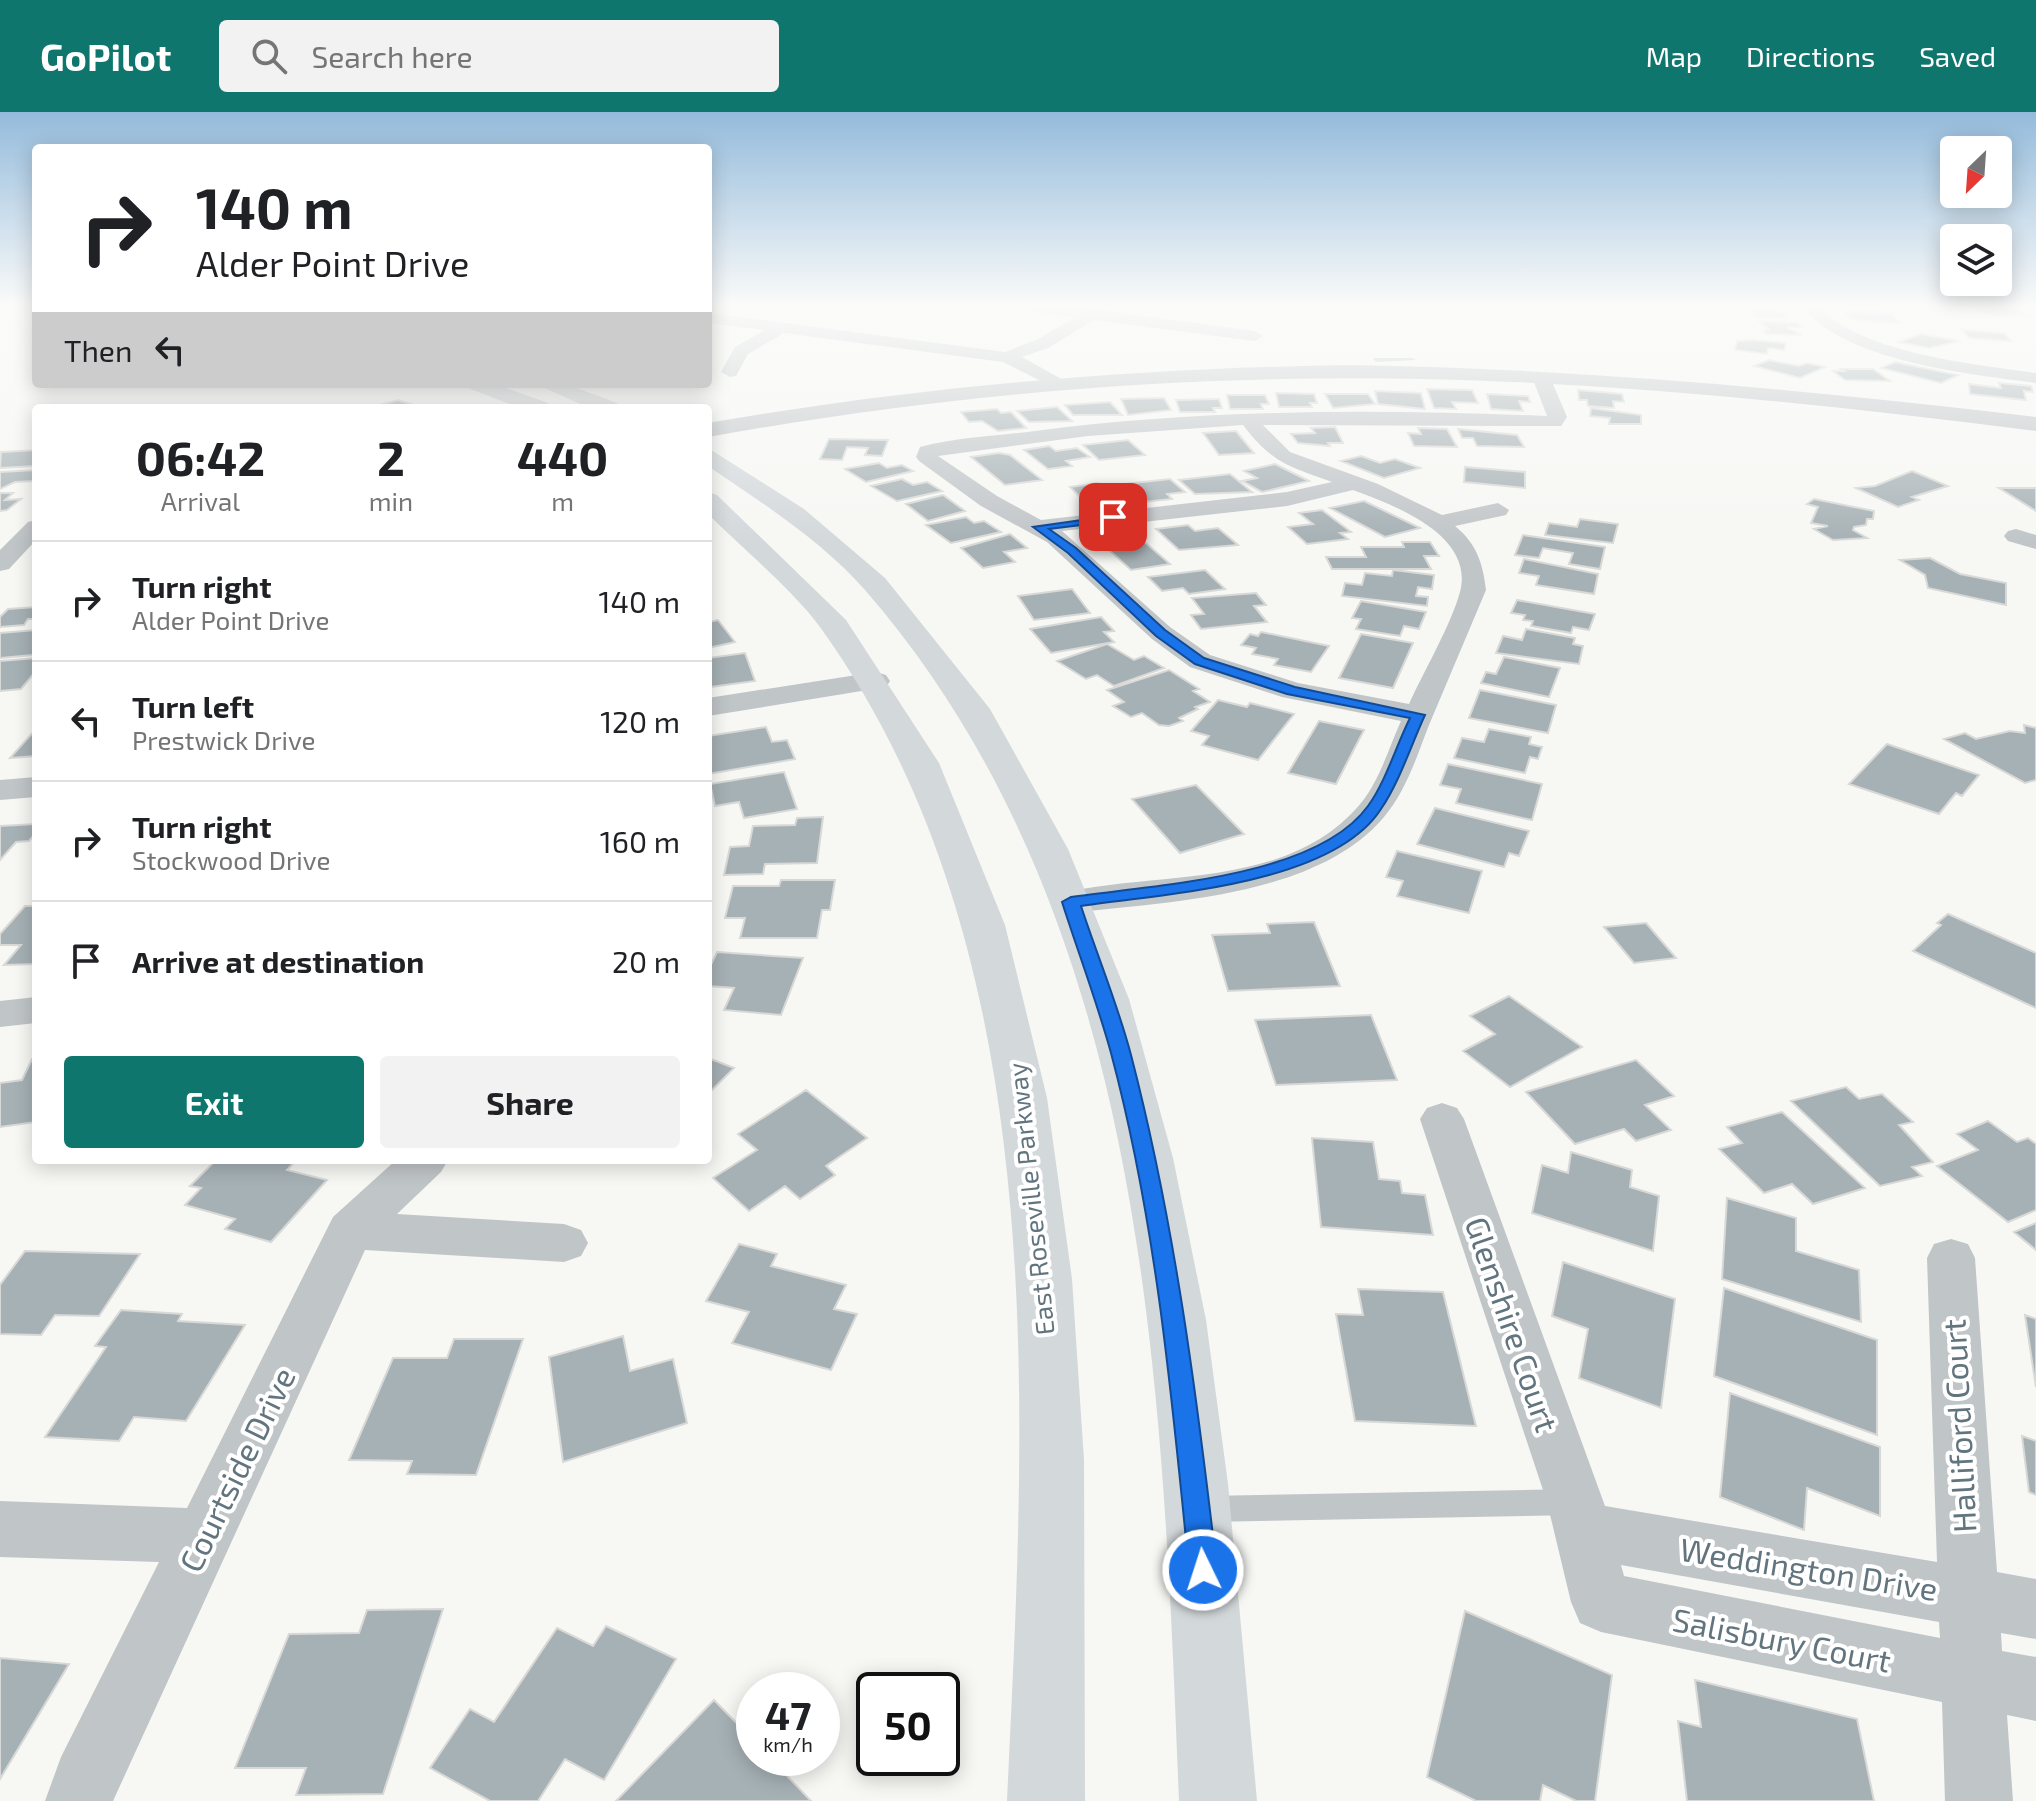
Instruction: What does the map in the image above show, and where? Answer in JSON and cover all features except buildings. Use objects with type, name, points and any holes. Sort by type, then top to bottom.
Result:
[{"type":"main road","points":[[486,388],[529,404]]},
{"type":"main road","points":[[557,388],[599,404]]},
{"type":"main road","points":[[712,458],[792,512],[872,581],[922,638],[980,719],[1011,772],[1071,902],[1120,1052],[1166,1261],[1199,1509],[1218,1801]]},
{"type":"main road","name":"East Roseville Parkway","points":[[712,503],[787,568],[832,619],[899,681],[906,729],[961,853],[997,980],[1019,1082],[1030,1161],[1049,1387],[1052,1518],[1046,1801]]},
{"type":"main road","points":[[899,681],[980,719]]},
{"type":"street","points":[[712,429],[854,406],[1059,385]]},
{"type":"street","points":[[1418,715],[1292,691],[1200,661],[1170,641],[1072,551],[1038,527],[989,501],[926,457],[927,451],[1101,429],[1248,419],[1422,417],[1554,422],[1557,417],[1544,385]]},
{"type":"street","points":[[1652,385],[1769,393],[2036,424]]},
{"type":"street","points":[[1071,902],[1228,880],[1307,857],[1335,844],[1374,809],[1418,715],[1475,577],[1461,543],[1438,523],[1402,502],[1283,456],[1270,447],[1248,419]]},
{"type":"street","points":[[1038,527],[1287,499],[1351,484]]},
{"type":"street","points":[[1438,523],[1498,510]]},
{"type":"street","points":[[0,564],[32,531]]},
{"type":"street","points":[[712,706],[899,681]]},
{"type":"street","points":[[0,790],[32,787]]},
{"type":"street","points":[[0,1014],[32,1010]]},
{"type":"street","name":"Glenshire Court","points":[[1442,1119],[1579,1516]]},
{"type":"street","name":"Courtside Drive","points":[[79,1801],[85,1781],[350,1230],[421,1164]]},
{"type":"street","points":[[350,1230],[564,1243]]},
{"type":"street","name":"Halliford Court","points":[[1951,1258],[1979,1801]]},
{"type":"street","name":"Weddington Drive","points":[[1579,1516],[2036,1609]]},
{"type":"street","name":"Salisbury Court","points":[[1579,1516],[1601,1602],[2036,1689]]},
{"type":"street","points":[[0,1529],[203,1536]]},
{"type":"lane","points":[[1199,1509],[1579,1516]]},
{"type":"route","points":[[1113,517],[1038,527],[1072,551],[1179,648],[1200,661],[1292,691],[1418,715],[1374,809],[1335,844],[1307,857],[1228,880],[1071,902],[1120,1052],[1166,1261],[1199,1509],[1203,1570]]}]
